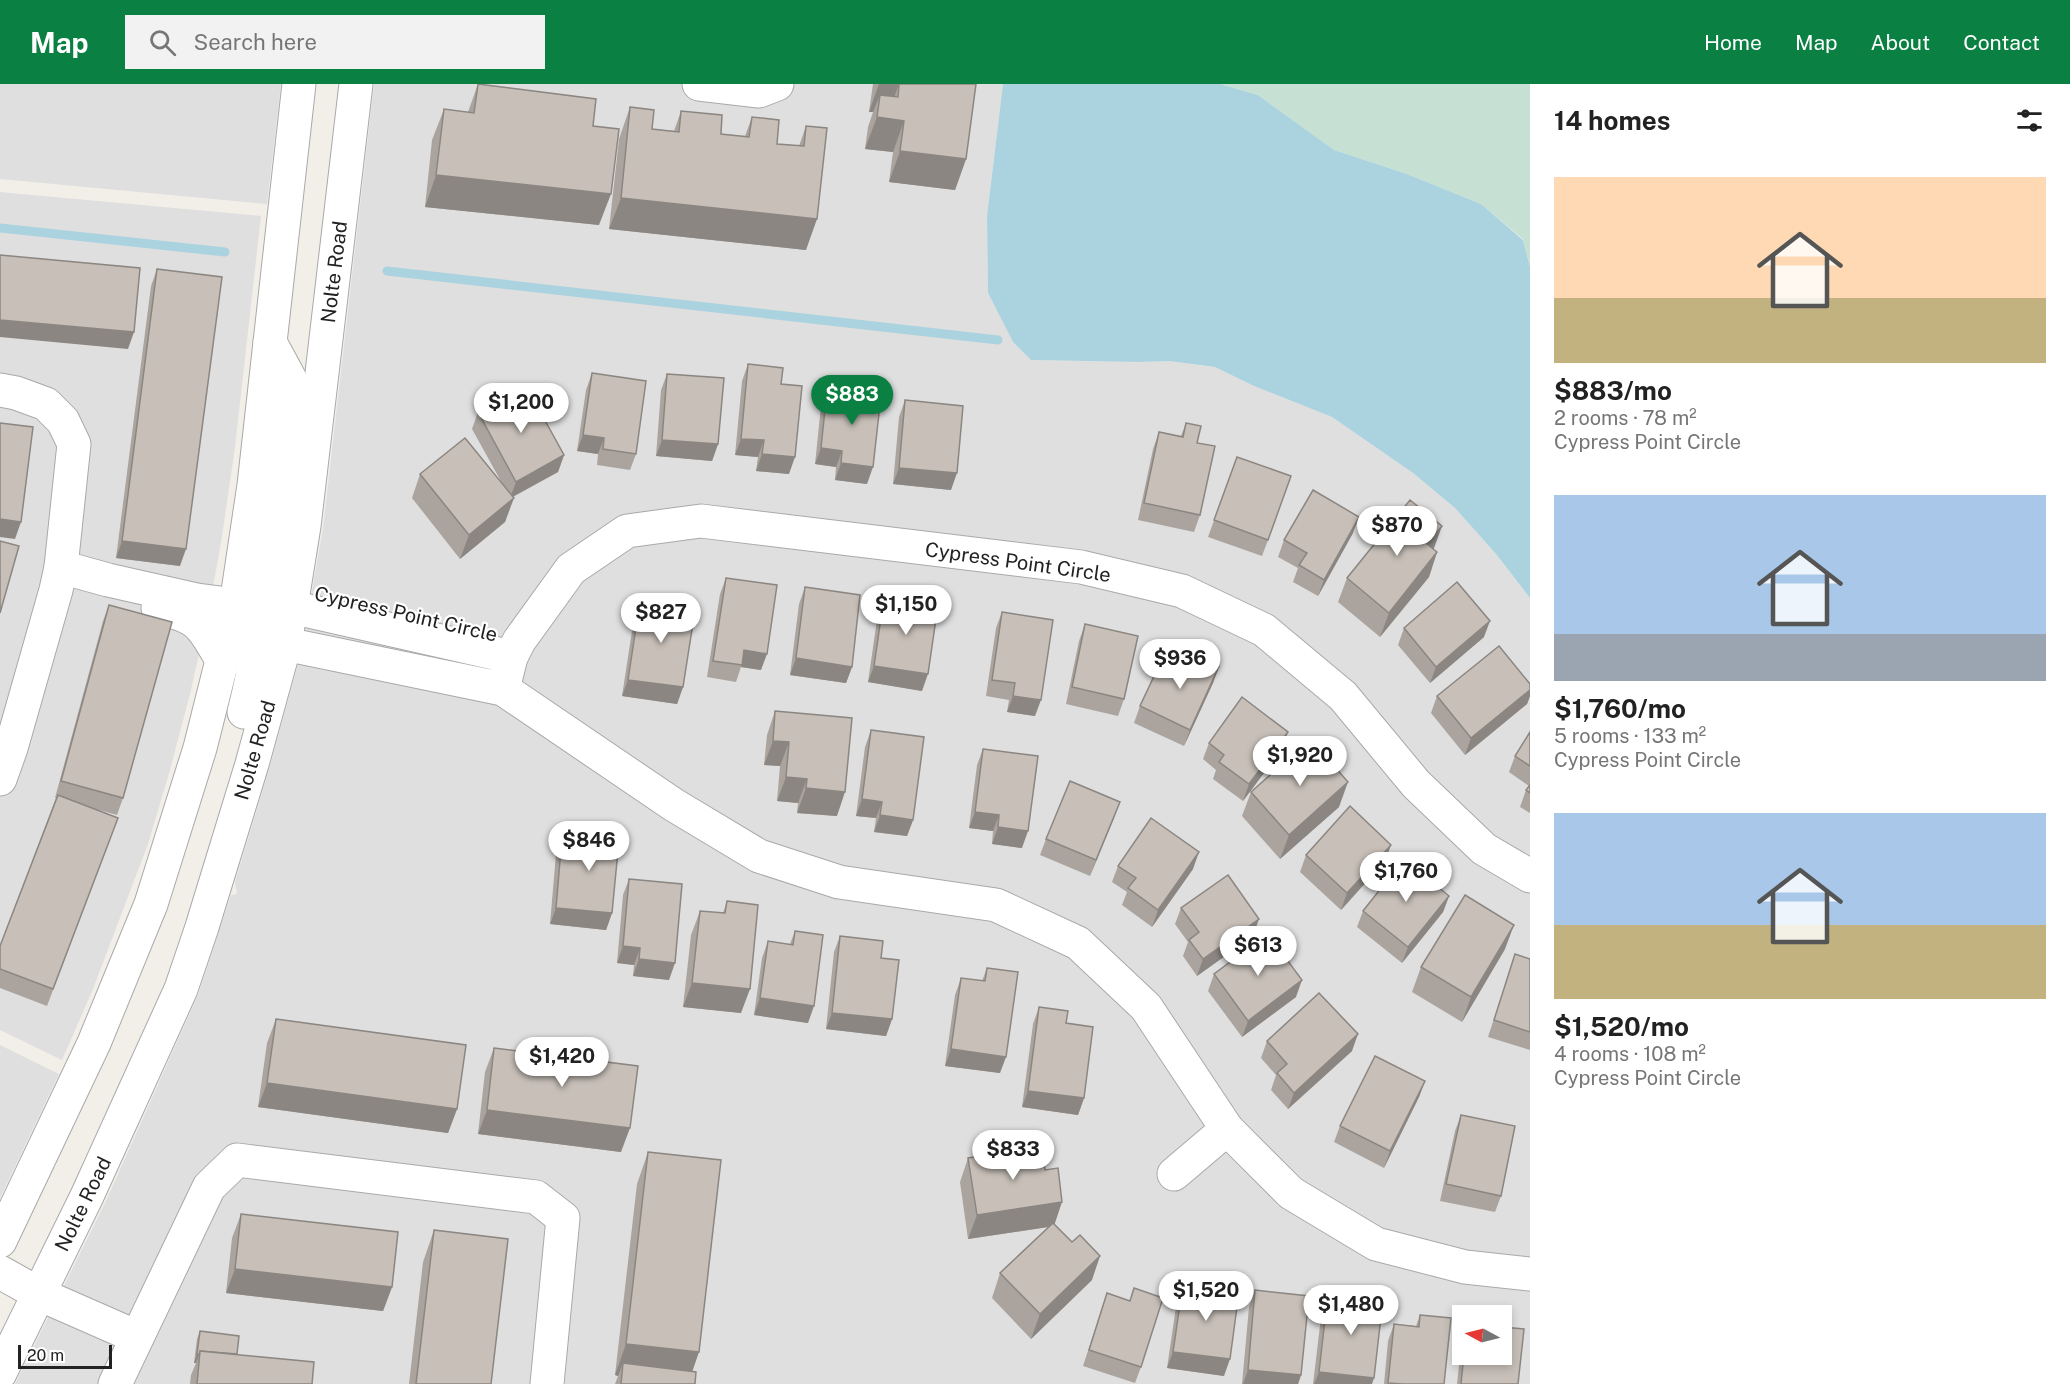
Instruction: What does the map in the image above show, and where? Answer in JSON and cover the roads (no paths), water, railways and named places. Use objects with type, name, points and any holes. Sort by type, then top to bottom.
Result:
[{"type":"street","points":[[0,1241],[94,1043],[151,903],[200,748],[223,662],[236,605],[254,485],[299,84]]},
{"type":"street","name":"Nolte Road","points":[[286,600],[304,526],[356,84]]},
{"type":"street","points":[[699,84],[759,91],[777,84]]},
{"type":"street","points":[[270,342],[290,379],[265,575],[286,600],[299,648],[503,688],[674,806],[759,856],[839,882],[996,905],[1078,943],[1146,1008],[1227,1129],[1291,1193],[1376,1244],[1465,1267],[1530,1274]]},
{"type":"street","points":[[0,390],[46,404],[63,422],[74,444],[58,578],[11,748],[0,779]]},
{"type":"street","name":"Cypress Point Circle","points":[[503,688],[515,649],[571,569],[627,531],[701,521],[1081,567],[1182,591],[1264,630],[1343,696],[1416,784],[1484,849],[1530,876]]},
{"type":"street","points":[[58,578],[108,580],[182,605],[236,605],[286,600]]},
{"type":"street","name":"Cypress Point Circle","points":[[286,600],[322,615],[515,649]]},
{"type":"street","name":"Cypress Point Circle","points":[[286,600],[332,600],[515,649]]},
{"type":"street","points":[[182,605],[203,627],[223,662]]},
{"type":"street","points":[[216,880],[209,842],[253,677],[257,640],[253,615],[236,605]]},
{"type":"street","name":"Nolte Road","points":[[0,1373],[92,1186],[181,989],[252,764],[299,648]]},
{"type":"street","points":[[1174,1174],[1227,1129]]},
{"type":"street","points":[[115,1384],[209,1186],[237,1160],[536,1197],[563,1218],[547,1384]]},
{"type":"street","points":[[0,1272],[39,1294],[136,1336]]},
{"type":"water","points":[[1003,84],[1220,84],[1258,95],[1334,150],[1407,174],[1481,204],[1523,240],[1530,267],[1530,598],[1496,554],[1455,508],[1413,473],[1332,417],[1254,386],[1215,367],[1169,361],[1031,360],[1013,342],[988,293],[987,216]]},
{"type":"waterway","points":[[0,228],[225,252]]},
{"type":"waterway","points":[[387,271],[998,340]]}]
